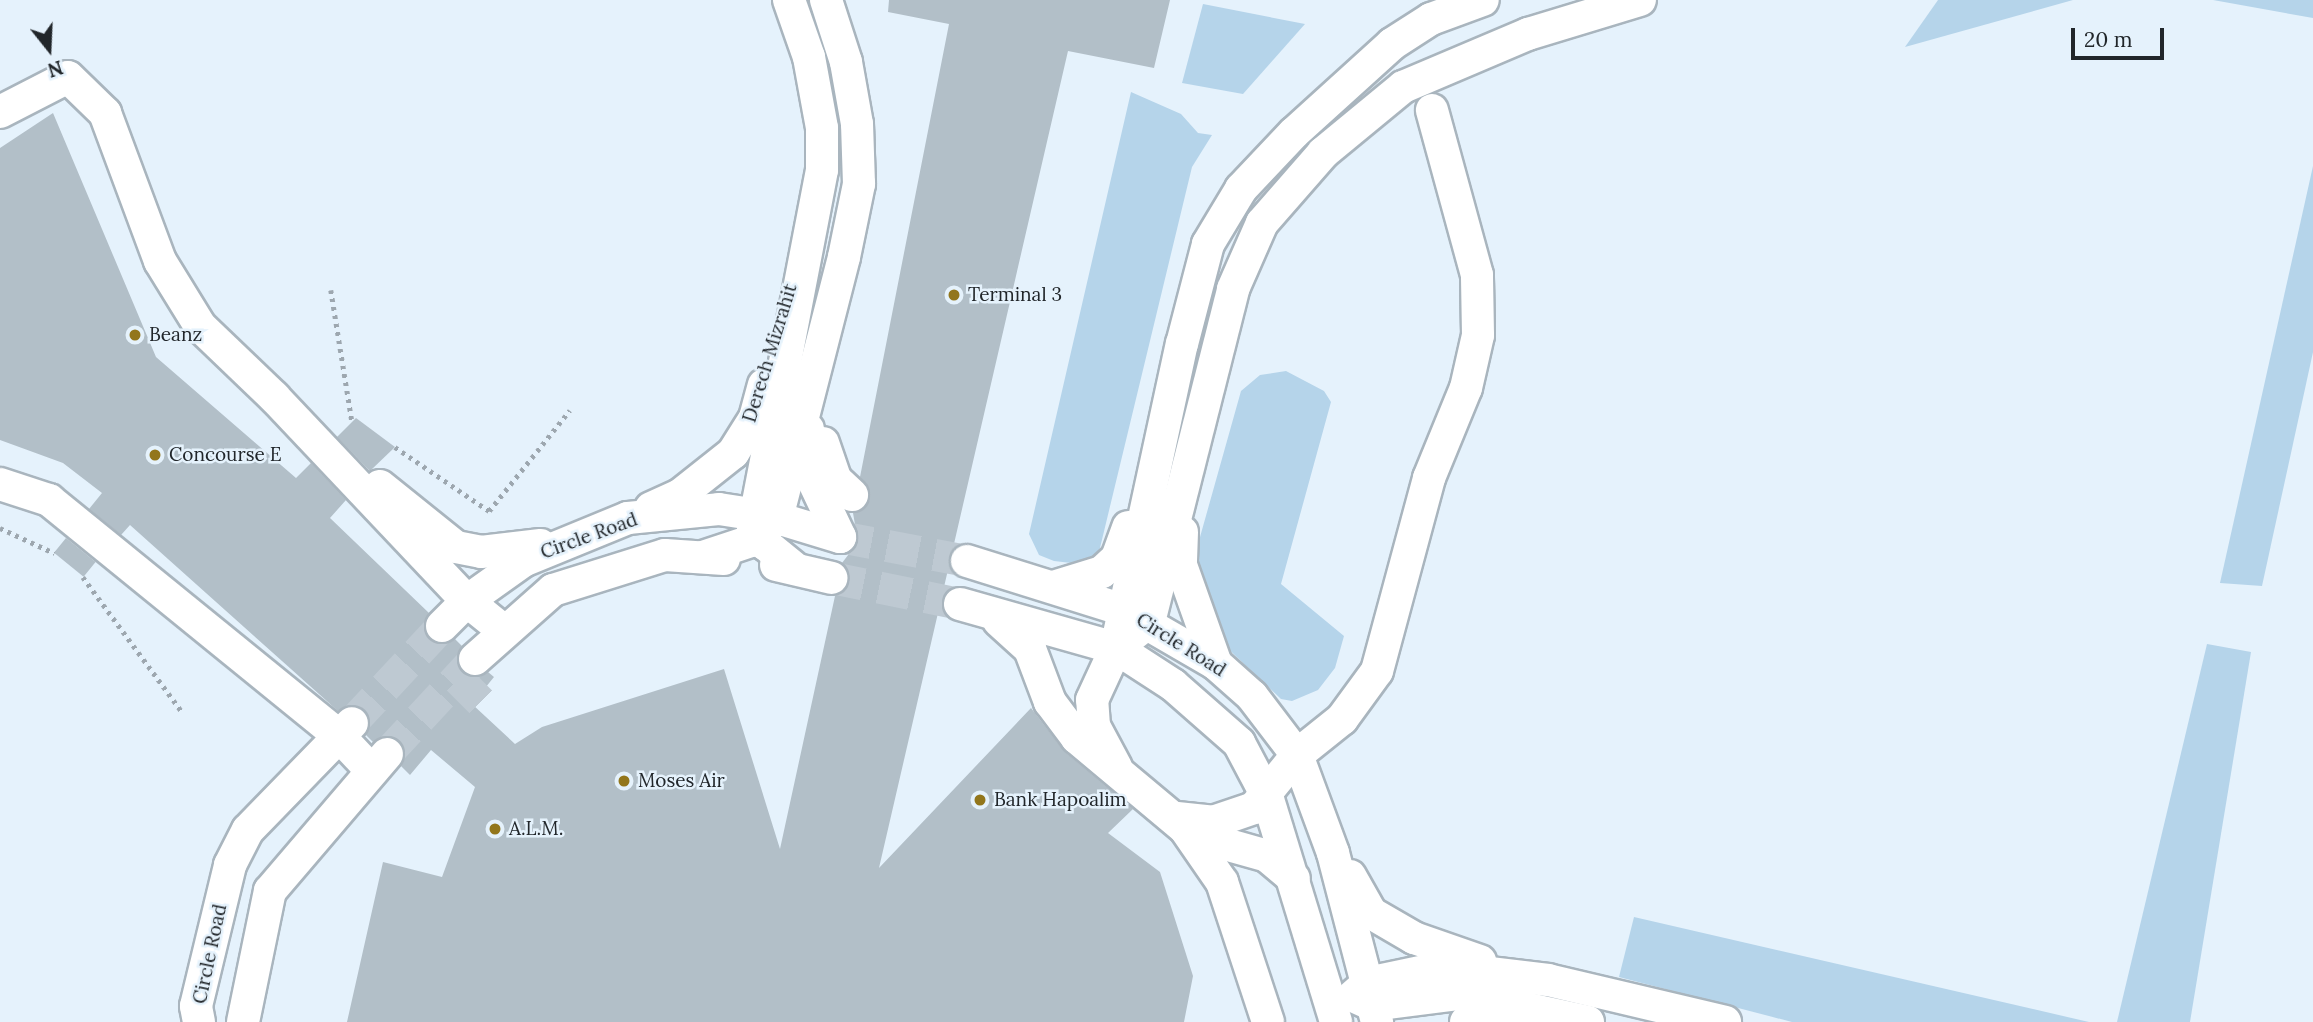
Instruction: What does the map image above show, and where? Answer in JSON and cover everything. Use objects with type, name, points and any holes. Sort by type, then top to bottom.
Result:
[{"type":"lane","name":"Derech Mizrahit","points":[[763,522],[822,170],[822,128],[814,80],[789,0]]},
{"type":"lane","points":[[704,557],[763,522],[822,344],[859,184],[857,124],[846,62],[826,0]]},
{"type":"lane","points":[[1136,616],[1182,344],[1208,244],[1241,189],[1294,132],[1392,44],[1431,19],[1483,0]]},
{"type":"lane","points":[[1116,767],[1094,726],[1092,700],[1116,648],[1136,616],[1186,470],[1233,289],[1262,223],[1323,153],[1404,87],[1435,71],[1528,34],[1640,0]]},
{"type":"lane","points":[[0,112],[68,77],[105,113],[160,261],[200,326],[274,397],[467,601],[503,630]]},
{"type":"lane","points":[[1177,818],[1213,822],[1234,818],[1267,796],[1297,755],[1342,719],[1377,671],[1429,478],[1466,388],[1478,335],[1477,275],[1432,110]]},
{"type":"lane","name":"Derech Mizrahit","points":[[628,518],[680,495],[713,472],[733,453],[755,418],[822,170]]},
{"type":"lane","points":[[822,344],[824,454],[836,481],[852,495]]},
{"type":"lane","name":"Circle Road","points":[[442,626],[467,601],[523,561],[628,518],[719,509],[763,522],[840,537],[813,480],[808,430],[822,344]]},
{"type":"lane","points":[[1052,587],[1094,576],[1117,558],[1164,388],[1182,344]]},
{"type":"lane","points":[[274,397],[456,547],[481,552],[576,538]]},
{"type":"lane","points":[[1186,470],[1181,565],[1216,664]]},
{"type":"lane","points":[[0,484],[49,500],[345,730],[379,763],[270,891],[243,1022]]},
{"type":"lane","points":[[763,522],[796,569]]},
{"type":"lane","name":"Circle Road","points":[[475,659],[503,630],[553,590],[665,555],[704,557],[796,569],[832,578]]},
{"type":"lane","name":"Circle Road","points":[[967,561],[1136,616],[1216,664],[1252,696],[1297,755],[1333,853],[1359,1008]]},
{"type":"lane","name":"Circle Road","points":[[960,604],[991,615],[1116,648],[1173,685],[1239,743],[1267,796],[1311,936],[1330,979],[1359,1008]]},
{"type":"lane","points":[[991,615],[1030,649],[1050,702],[1077,738],[1204,841],[1267,856],[1294,879]]},
{"type":"lane","name":"Circle Road","points":[[199,1022],[196,1006],[236,853],[248,830],[345,730]]},
{"type":"lane","points":[[1239,743],[1278,755],[1297,755]]},
{"type":"lane","points":[[1177,818],[1222,882],[1268,1022]]},
{"type":"lane","points":[[1333,853],[1371,913],[1414,938],[1521,975],[1725,1022]]},
{"type":"lane","points":[[1359,1008],[1434,969],[1521,975]]},
{"type":"lane","points":[[1359,1008],[1459,994],[1578,1019]]},
{"type":"lane","points":[[1466,1022],[1578,1019]]},
{"type":"path","points":[[331,290],[352,421]]},
{"type":"path","points":[[395,447],[489,511],[570,410]]},
{"type":"path","points":[[0,528],[54,553]]},
{"type":"path","points":[[83,577],[182,712]]},
{"type":"shaded area","points":[[1938,0],[2073,0],[1905,47]]},
{"type":"shaded area","points":[[2213,0],[2313,0],[2313,18]]},
{"type":"shaded area","points":[[1203,4],[1305,24],[1243,94],[1182,83]]},
{"type":"shaded area","points":[[1131,92],[1181,114],[1198,133],[1212,135],[1192,167],[1099,552],[1080,564],[1054,561],[1039,555],[1029,534]]},
{"type":"shaded area","points":[[2313,166],[2313,352],[2262,586],[2220,583]]},
{"type":"shaded area","points":[[1286,371],[1324,391],[1331,402],[1281,584],[1344,636],[1335,668],[1318,690],[1292,701],[1281,699],[1220,641],[1193,562],[1241,391],[1260,375]]},
{"type":"shaded area","points":[[2207,644],[2251,652],[2190,1022],[2117,1022]]},
{"type":"shaded area","points":[[1634,917],[2089,1022],[1792,1022],[1619,977]]},
{"type":"building","name":"Terminal 3","points":[[889,0],[1170,0],[1154,68],[1068,51],[879,868],[1031,708],[1065,752],[1133,809],[1108,833],[1160,872],[1193,976],[1184,1022],[347,1022],[383,862],[442,877],[475,787],[431,750],[410,775],[401,766],[405,757],[399,741],[390,736],[373,742],[366,735],[370,719],[364,709],[348,705],[338,711],[130,525],[121,535],[89,509],[102,493],[63,463],[0,440],[0,148],[53,113],[156,357],[296,478],[311,463],[346,500],[330,518],[429,613],[424,630],[430,639],[446,644],[455,639],[462,646],[457,662],[462,672],[478,677],[488,672],[494,677],[472,704],[515,744],[542,727],[724,669],[780,849],[835,596],[850,581],[842,563],[858,542],[853,513],[865,508],[870,499],[860,477],[949,24],[888,12]]},
{"type":"building","points":[[356,418],[395,447],[370,471],[337,437]]},
{"type":"building","points":[[66,538],[96,562],[84,577],[54,553]]},
{"type":"tunnel","points":[[840,537],[967,561]]},
{"type":"tunnel","points":[[832,578],[960,604]]},
{"type":"tunnel","points":[[352,723],[442,626]]},
{"type":"tunnel","points":[[387,754],[475,659]]},
{"type":"tunnel","points":[[458,679],[487,708]]},
{"type":"place","name":"Terminal 3","points":[[954,295]]},
{"type":"place","name":"Beanz","points":[[135,335]]},
{"type":"place","name":"Concourse E","points":[[155,455]]},
{"type":"place","name":"Moses Air","points":[[624,781]]},
{"type":"place","name":"Bank Hapoalim","points":[[980,800]]},
{"type":"place","name":"A.L.M.","points":[[495,829]]}]
